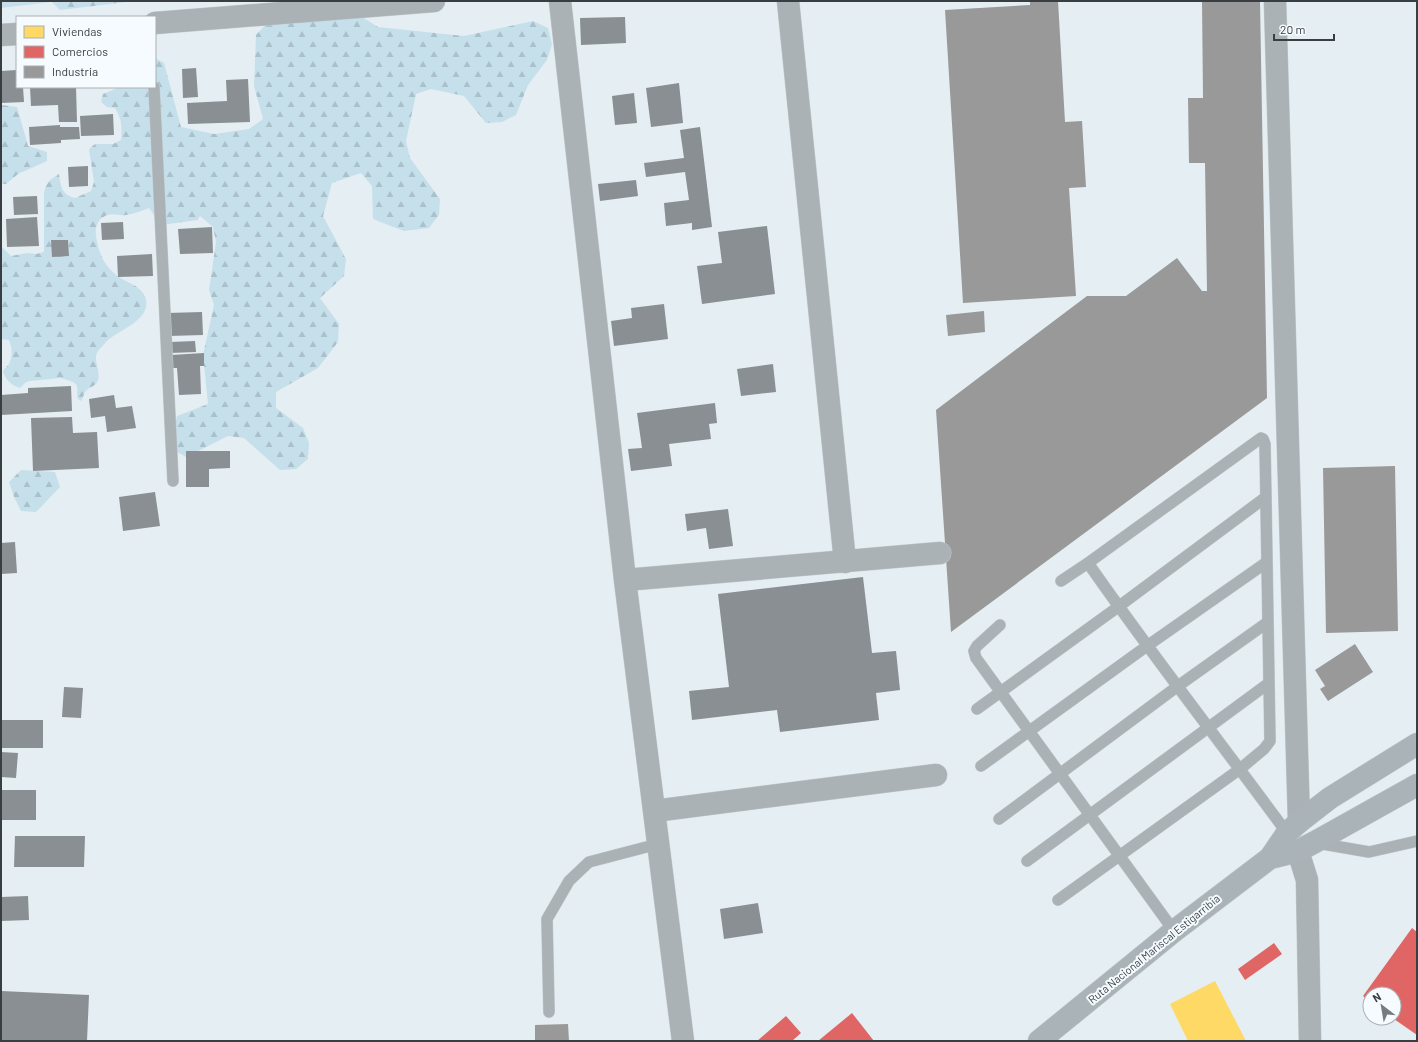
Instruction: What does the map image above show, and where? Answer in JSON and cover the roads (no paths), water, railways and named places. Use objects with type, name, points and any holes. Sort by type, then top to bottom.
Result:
[{"type":"main road","name":"Ruta Nacional Mariscal Estigarribia","points":[[1300,837],[1330,798],[1417,744]]},
{"type":"main road","name":"Ruta Nacional Mariscal Estigarribia","points":[[1039,1041],[1174,930],[1300,837],[1417,785]]},
{"type":"street","points":[[156,23],[434,1]]},
{"type":"street","points":[[560,1],[625,580],[683,1041]]},
{"type":"street","points":[[788,1],[845,562]]},
{"type":"street","points":[[1275,1],[1300,837],[1307,880],[1310,1041]]},
{"type":"street","points":[[1,35],[16,34]]},
{"type":"street","points":[[625,580],[940,553]]},
{"type":"street","points":[[654,811],[936,775]]},
{"type":"lane","points":[[154,88],[173,481]]},
{"type":"lane","points":[[1058,900],[1240,769],[1264,749],[1270,741],[1265,444],[1261,438],[1061,581]]},
{"type":"lane","points":[[977,709],[1266,497]]},
{"type":"lane","points":[[981,766],[1147,646],[1267,562]]},
{"type":"lane","points":[[1088,563],[1118,607],[1240,769],[1300,837],[1369,852],[1417,841]]},
{"type":"lane","points":[[999,819],[1178,686],[1268,622]]},
{"type":"lane","points":[[1000,625],[977,646],[974,651],[976,658],[1174,930]]},
{"type":"lane","points":[[1027,861],[1269,683]]},
{"type":"lane","points":[[549,1012],[547,919],[569,881],[589,862],[658,844]]}]
